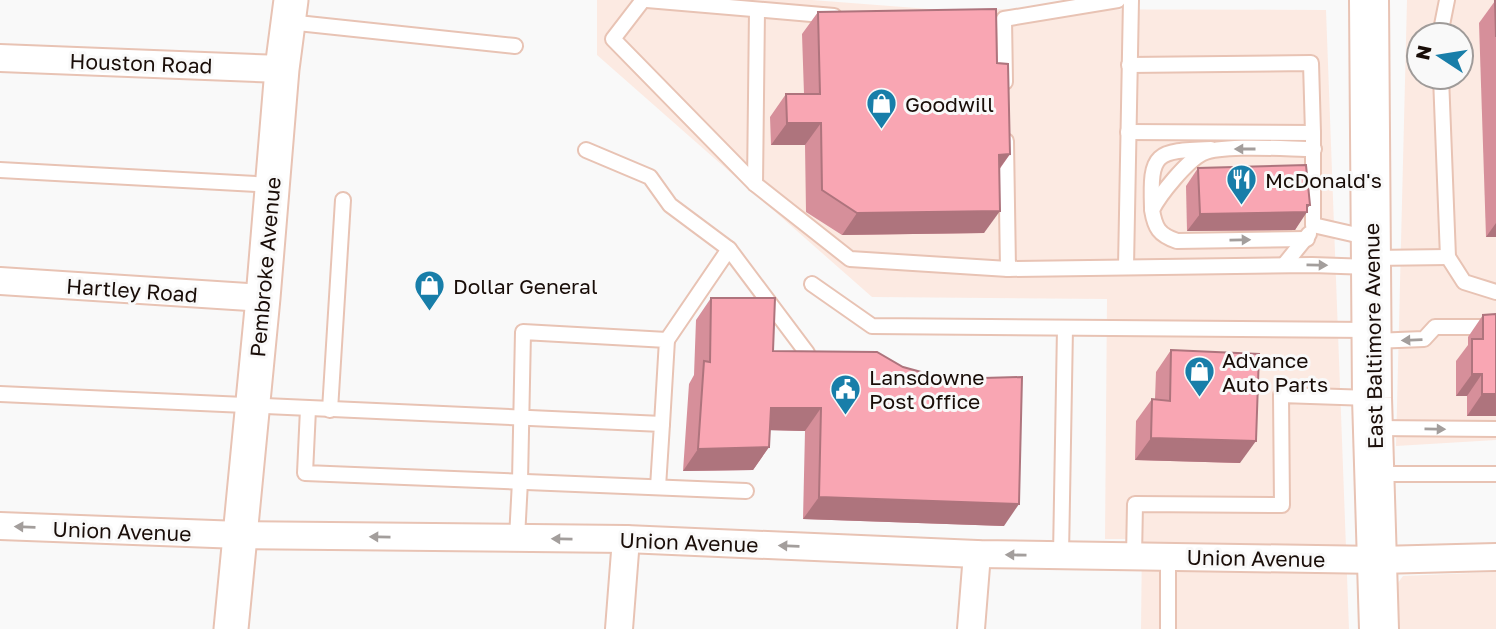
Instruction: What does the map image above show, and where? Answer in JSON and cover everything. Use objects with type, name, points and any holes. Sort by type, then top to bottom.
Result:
[{"type":"main road","name":"East Baltimore Avenue","points":[[1369,0],[1372,413],[1380,629]]},
{"type":"street","name":"Pembroke Avenue","points":[[231,629],[282,69],[290,11]]},
{"type":"street","name":"Houston Road","points":[[0,58],[282,69]]},
{"type":"street","name":"Hartley Road","points":[[0,281],[263,298]]},
{"type":"street","name":"Union Avenue","points":[[0,526],[240,535],[626,539],[977,554],[1379,560],[1496,557]]},
{"type":"street","points":[[619,629],[626,539]]},
{"type":"street","points":[[971,629],[977,554]]},
{"type":"lane","points":[[848,18],[645,0],[613,39],[755,184],[850,259],[1008,269],[1284,265],[1372,255],[1448,257]]},
{"type":"lane","points":[[1005,92],[998,20],[1118,0]]},
{"type":"lane","points":[[1126,267],[1131,0]]},
{"type":"lane","points":[[1443,21],[1447,0]]},
{"type":"lane","points":[[755,184],[757,10]]},
{"type":"lane","points":[[290,11],[515,46]]},
{"type":"lane","points":[[1129,65],[1311,63],[1313,225],[1307,239],[1284,265]]},
{"type":"lane","points":[[1442,91],[1448,257],[1464,282],[1496,292]]},
{"type":"lane","points":[[1006,131],[1008,269]]},
{"type":"lane","points":[[1128,132],[1313,133]]},
{"type":"lane","points":[[1307,239],[1177,241],[1161,236],[1154,225],[1151,173],[1156,162],[1167,153],[1219,149],[1314,149]]},
{"type":"lane","points":[[1152,210],[1169,184],[1202,153],[1219,149]]},
{"type":"lane","points":[[586,150],[650,177],[670,205],[729,249],[807,353]]},
{"type":"lane","points":[[0,170],[273,185]]},
{"type":"lane","points":[[331,410],[343,200]]},
{"type":"lane","points":[[1313,225],[1372,255]]},
{"type":"lane","points":[[658,487],[667,340],[729,249]]},
{"type":"lane","points":[[812,285],[872,326],[1372,335],[1424,339],[1435,327],[1496,327]]},
{"type":"lane","points":[[1061,555],[1065,328]]},
{"type":"lane","points":[[517,538],[523,332],[667,340]]},
{"type":"lane","points":[[0,394],[662,424]]},
{"type":"lane","points":[[1134,556],[1135,504],[1282,505],[1281,395],[1372,413],[1496,429]]},
{"type":"lane","points":[[308,408],[305,473],[746,491]]},
{"type":"lane","points":[[1375,474],[1496,474]]},
{"type":"lane","points":[[1168,557],[1168,629]]},
{"type":"shaded area","points":[[597,0],[812,0],[929,9],[1326,10],[1349,629],[1141,629],[1142,539],[1105,539],[1107,299],[872,297],[597,55]]},
{"type":"shaded area","points":[[1407,0],[1496,0],[1496,440],[1396,446],[1405,81],[1405,91],[1475,91],[1475,21],[1406,21]]},
{"type":"shaded area","points":[[1496,572],[1496,629],[1394,629],[1393,590],[1403,576]]},
{"type":"building","name":"Goodwill","points":[[996,9],[997,63],[1008,64],[1010,154],[999,155],[1000,211],[857,213],[822,190],[821,123],[787,123],[786,94],[820,94],[818,12]]},
{"type":"building","points":[[1306,165],[1310,205],[1307,205],[1307,212],[1200,214],[1198,168]]},
{"type":"building","name":"Lansdowne Post Office","points":[[711,298],[775,298],[773,351],[877,352],[903,367],[947,379],[1022,377],[1019,504],[819,497],[821,408],[771,408],[769,447],[698,449],[704,361],[710,362]]},
{"type":"building","points":[[1496,314],[1496,394],[1482,394],[1482,374],[1472,374],[1472,339],[1483,339],[1483,315]]},
{"type":"building","name":"Advance Auto Parts","points":[[1171,350],[1259,354],[1256,441],[1151,438],[1152,399],[1170,401]]},
{"type":"place","name":"Goodwill","points":[[882,131]]},
{"type":"place","name":"McDonald's","points":[[1242,207]]},
{"type":"place","name":"Dollar General","points":[[430,313]]},
{"type":"place","name":"Advance Auto Parts","points":[[1199,399]]},
{"type":"place","name":"Lansdowne Post Office","points":[[846,416]]}]
